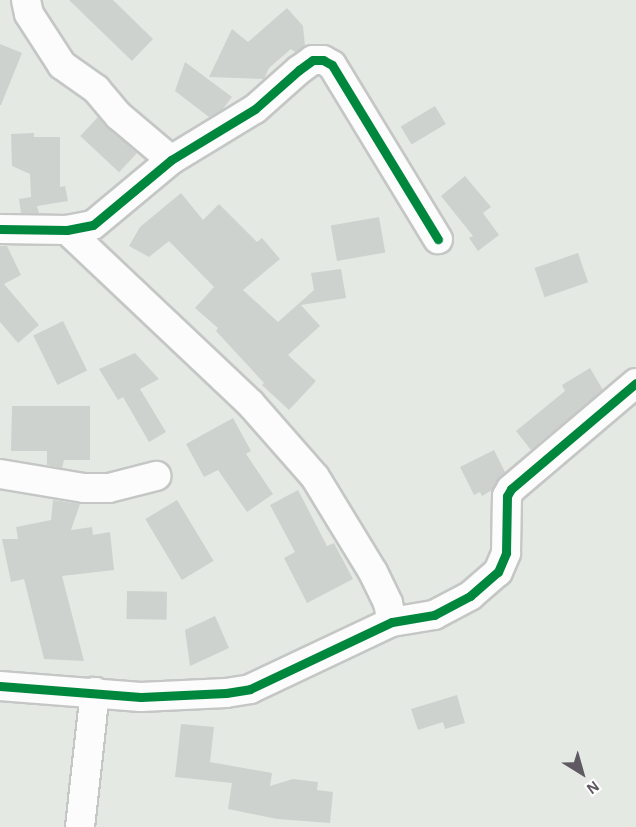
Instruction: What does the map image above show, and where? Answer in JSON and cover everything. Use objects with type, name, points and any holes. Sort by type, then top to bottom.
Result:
[{"type":"street","points":[[26,0],[29,14],[62,64],[96,89],[119,116],[171,160]]},
{"type":"street","points":[[0,229],[67,230],[93,225],[171,160],[255,109],[313,60],[323,60],[332,65],[438,239]]},
{"type":"street","points":[[67,230],[250,403],[308,469],[373,572],[388,603],[392,622]]},
{"type":"street","points":[[0,686],[166,698],[226,693],[250,688],[392,622],[434,615],[470,596],[498,572],[506,553],[507,496],[636,383]]},
{"type":"street","points":[[0,474],[84,488],[109,488],[156,476]]},
{"type":"street","points":[[80,827],[95,692]]},
{"type":"building","points":[[69,0],[113,0],[153,39],[132,61]]},
{"type":"building","points":[[287,8],[303,26],[305,46],[295,52],[291,49],[269,68],[264,79],[209,77],[232,29],[248,42]]},
{"type":"building","points":[[0,44],[22,53],[1,105],[0,105]]},
{"type":"building","points":[[185,62],[232,97],[222,110],[209,117],[175,91]]},
{"type":"building","points":[[435,106],[446,124],[412,145],[401,127]]},
{"type":"building","points":[[98,117],[137,153],[119,172],[80,136]]},
{"type":"building","points":[[34,133],[34,137],[60,137],[60,187],[65,186],[68,201],[37,206],[39,213],[21,213],[19,199],[31,197],[30,174],[12,166],[11,134]]},
{"type":"building","points":[[465,176],[491,207],[483,213],[499,235],[478,251],[469,238],[473,236],[441,196]]},
{"type":"building","points":[[181,193],[203,220],[219,204],[257,242],[262,238],[280,259],[243,290],[278,322],[314,290],[311,273],[341,269],[346,298],[301,305],[320,326],[288,355],[316,381],[289,410],[262,385],[264,383],[216,331],[218,328],[195,308],[214,287],[169,241],[149,257],[129,246],[140,227]]},
{"type":"building","points":[[379,217],[385,252],[337,261],[331,226]]},
{"type":"building","points":[[0,246],[7,246],[21,275],[4,284],[39,325],[18,343],[0,322]]},
{"type":"building","points":[[578,253],[588,282],[545,297],[535,268]]},
{"type":"building","points":[[63,321],[87,370],[57,385],[33,335]]},
{"type":"building","points":[[135,353],[159,379],[140,389],[166,432],[149,442],[123,397],[118,400],[99,369]]},
{"type":"building","points":[[590,368],[603,390],[531,450],[516,431],[565,391],[562,385]]},
{"type":"building","points":[[12,406],[90,406],[90,460],[64,460],[62,468],[47,465],[47,451],[11,451]]},
{"type":"building","points":[[233,418],[251,451],[246,454],[273,494],[247,512],[218,470],[204,477],[186,444]]},
{"type":"building","points":[[494,450],[505,472],[492,490],[482,496],[480,492],[474,495],[460,467]]},
{"type":"building","points":[[298,490],[327,546],[334,543],[353,579],[307,603],[284,558],[295,552],[270,505]]},
{"type":"building","points":[[53,500],[80,504],[71,530],[92,527],[93,535],[110,532],[114,570],[62,576],[84,661],[44,659],[24,579],[11,582],[2,539],[18,539],[16,527],[51,520]]},
{"type":"building","points":[[177,500],[214,561],[182,580],[145,519]]},
{"type":"building","points":[[127,591],[167,592],[167,620],[127,619]]},
{"type":"building","points":[[215,616],[229,648],[190,666],[185,630]]},
{"type":"building","points":[[457,695],[465,723],[445,729],[443,722],[418,730],[411,709]]},
{"type":"building","points":[[181,724],[214,727],[210,762],[272,773],[270,786],[293,779],[318,782],[317,790],[333,792],[330,823],[277,819],[228,809],[232,783],[175,777]]},
{"type":"cycle path","points":[[0,229],[67,230],[93,225],[171,160],[255,109],[313,60],[323,60],[332,65],[438,239]]},
{"type":"cycle path","points":[[0,686],[141,697],[226,693],[250,689],[392,622],[434,615],[470,596],[498,572],[506,553],[507,496],[511,489],[636,383]]}]
